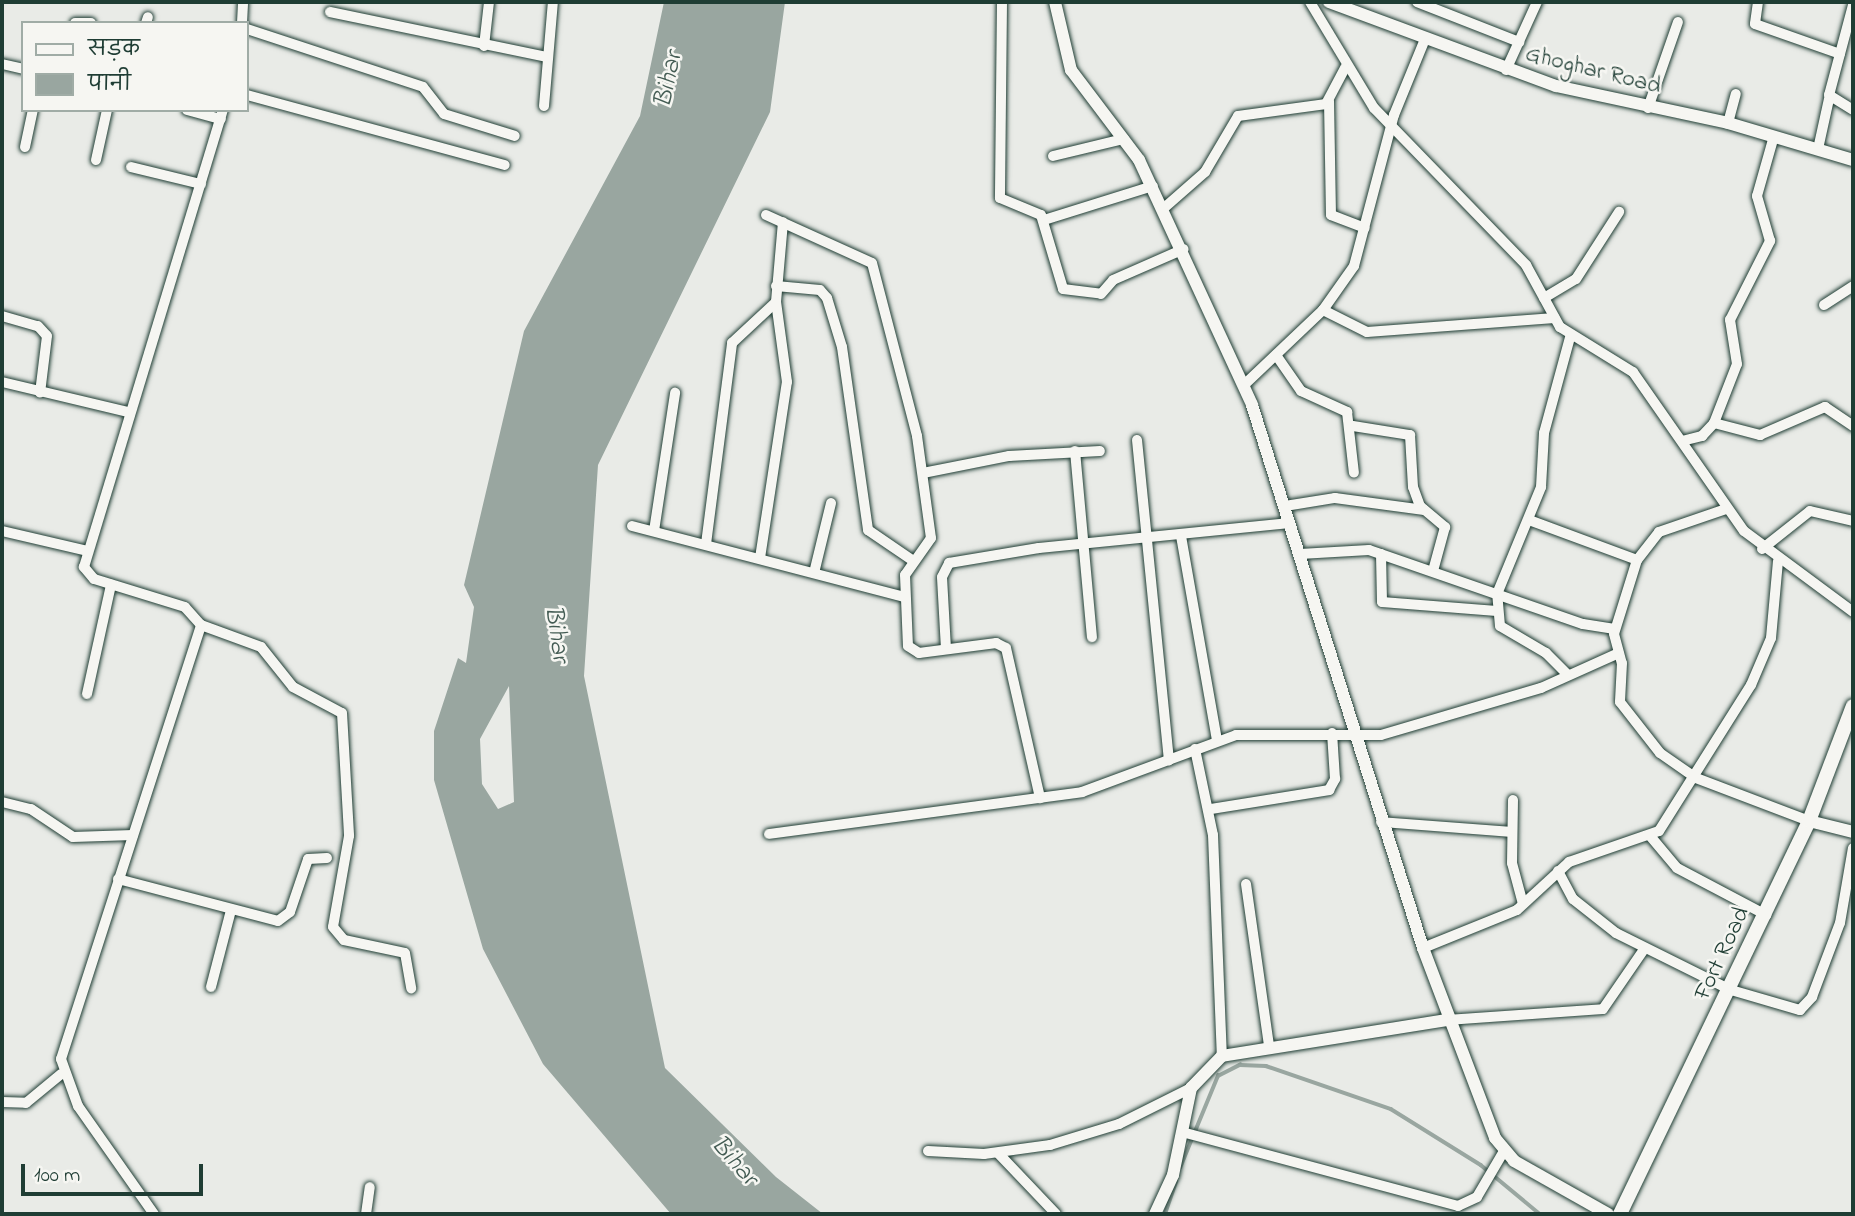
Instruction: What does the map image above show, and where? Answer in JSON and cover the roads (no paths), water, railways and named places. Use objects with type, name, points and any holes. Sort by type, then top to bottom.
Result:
[{"type":"main road","name":"Fort Road","points":[[1620,1214],[1766,915],[1809,821],[1853,706]]},
{"type":"street","points":[[243,2],[243,21]]},
{"type":"street","points":[[484,46],[489,2]]},
{"type":"street","points":[[544,106],[552,2]]},
{"type":"street","points":[[1002,2],[999,193],[1007,205],[1033,208],[1044,220],[1060,285],[1072,294],[1101,294],[1113,280],[1184,249]]},
{"type":"street","points":[[1055,2],[1071,70],[1124,138],[1153,186],[1244,385],[1285,506],[1381,821],[1447,1020],[1504,1151],[1608,1214]]},
{"type":"street","points":[[1310,2],[1345,68],[1391,128],[1526,265],[1554,318],[1570,337],[1633,372],[1726,509],[1762,549],[1853,612]]},
{"type":"street","name":"Ghoghar Road","points":[[1329,2],[1506,70],[1648,107],[1728,123],[1853,160]]},
{"type":"street","points":[[1417,2],[1519,42]]},
{"type":"street","points":[[1506,70],[1537,2]]},
{"type":"street","points":[[1758,2],[1755,24],[1840,54]]},
{"type":"street","points":[[1818,149],[1851,6]]},
{"type":"street","points":[[330,12],[547,57]]},
{"type":"street","points":[[1648,107],[1678,22]]},
{"type":"street","points":[[248,29],[423,87],[444,114],[515,136]]},
{"type":"street","points":[[1244,385],[1323,310],[1354,266],[1391,128],[1425,39]]},
{"type":"street","points":[[2,64],[21,69]]},
{"type":"street","points":[[1345,68],[1329,101],[1331,215],[1365,228]]},
{"type":"street","points":[[1728,123],[1736,94]]},
{"type":"street","points":[[248,95],[505,165]]},
{"type":"street","points":[[1829,100],[1853,110]]},
{"type":"street","points":[[1164,208],[1205,172],[1238,116],[1329,101]]},
{"type":"street","points":[[25,147],[33,112]]},
{"type":"street","points":[[96,160],[107,112]]},
{"type":"street","points":[[201,112],[222,115],[128,412],[88,551],[87,574],[111,585],[186,607],[201,625],[261,647],[293,687],[342,713],[349,836],[333,927],[344,940],[405,953],[411,988]]},
{"type":"street","points":[[1682,441],[1702,436],[1714,423],[1738,360],[1731,317],[1770,241],[1757,196],[1774,136]]},
{"type":"street","points":[[1053,156],[1124,138]]},
{"type":"street","points":[[131,167],[201,184]]},
{"type":"street","points":[[1044,220],[1153,186]]},
{"type":"street","points":[[1544,298],[1576,279],[1619,212]]},
{"type":"street","points":[[766,215],[872,263],[923,473],[931,544],[912,560],[904,597],[911,650],[996,643],[1006,648],[1040,798]]},
{"type":"street","points":[[760,558],[787,382],[776,302],[783,222]]},
{"type":"street","points":[[776,286],[820,290],[827,298],[842,348],[868,530],[912,560]]},
{"type":"street","points":[[1824,305],[1853,286]]},
{"type":"street","points":[[706,544],[732,343],[776,302]]},
{"type":"street","points":[[1323,310],[1367,332],[1554,318]]},
{"type":"street","points":[[2,316],[38,326],[47,336],[40,393]]},
{"type":"street","points":[[1567,674],[1546,653],[1503,629],[1497,611],[1497,594],[1542,487],[1544,433],[1570,337]]},
{"type":"street","points":[[1276,355],[1301,391],[1343,408],[1353,426],[1354,473]]},
{"type":"street","points":[[2,382],[128,412]]},
{"type":"street","points":[[654,531],[675,393]]},
{"type":"street","points":[[1714,423],[1766,434],[1825,407],[1853,426]]},
{"type":"street","points":[[1353,426],[1410,435],[1412,481],[1424,510],[1445,530],[1433,571]]},
{"type":"street","points":[[1137,440],[1143,538],[1168,760]]},
{"type":"street","points":[[923,473],[982,459],[1100,451]]},
{"type":"street","points":[[1074,452],[1092,637]]},
{"type":"street","points":[[1285,506],[1335,498],[1424,510]]},
{"type":"street","points":[[814,573],[831,503]]},
{"type":"street","points":[[1726,509],[1659,532],[1637,560],[1615,629],[1622,708],[1660,753],[1696,778],[1809,821],[1853,832]]},
{"type":"street","points":[[1762,549],[1810,511],[1853,521]]},
{"type":"street","points":[[1529,520],[1637,560]]},
{"type":"street","points":[[946,649],[945,566],[1083,543],[1181,536],[1290,523]]},
{"type":"street","points":[[632,526],[904,597]]},
{"type":"street","points":[[2,531],[88,551]]},
{"type":"street","points":[[1181,536],[1217,741]]},
{"type":"street","points":[[1300,554],[1344,548],[1381,554],[1497,594],[1615,629]]},
{"type":"street","points":[[1381,554],[1382,602],[1497,611]]},
{"type":"street","points":[[1423,948],[1523,904],[1558,871],[1580,857],[1651,837],[1696,778],[1768,647],[1777,561]]},
{"type":"street","points":[[87,694],[111,585]]},
{"type":"street","points":[[154,1214],[61,1074],[65,1042],[201,625]]},
{"type":"street","points":[[769,834],[1082,792],[1217,741],[1260,733],[1354,733],[1375,736],[1475,710],[1619,653]]},
{"type":"street","points":[[1211,809],[1329,790],[1335,779],[1332,733]]},
{"type":"street","points":[[1195,749],[1211,809],[1222,1056]]},
{"type":"street","points":[[1513,800],[1511,832],[1523,904]]},
{"type":"street","points":[[2,802],[31,809],[72,837],[133,835]]},
{"type":"street","points":[[1381,821],[1511,832]]},
{"type":"street","points":[[1651,837],[1677,868],[1766,915]]},
{"type":"street","points":[[1558,871],[1573,899],[1598,922],[1731,990],[1804,1009],[1840,923],[1853,848]]},
{"type":"street","points":[[118,879],[231,910],[283,920],[308,859],[327,858]]},
{"type":"street","points":[[1246,884],[1269,1045]]},
{"type":"street","points":[[211,987],[231,910]]},
{"type":"street","points":[[928,1151],[998,1153],[1088,1136],[1191,1088],[1222,1056],[1269,1045],[1447,1020],[1603,1009],[1645,948]]},
{"type":"street","points":[[2,1102],[26,1103],[61,1074]]},
{"type":"street","points":[[1155,1214],[1182,1132],[1191,1088]]},
{"type":"street","points":[[1182,1132],[1458,1206],[1477,1197],[1504,1151]]},
{"type":"street","points":[[998,1153],[1056,1214]]},
{"type":"street","points":[[366,1214],[370,1187]]},
{"type":"water","name":"Bihar","points":[[664,2],[785,2],[770,112],[598,465],[584,676],[665,1068],[776,1177],[823,1214],[671,1214],[543,1064],[483,949],[434,780],[434,731],[458,658],[466,663],[474,607],[464,585],[524,331],[640,116]],"holes":[[[509,686],[514,802],[498,809],[482,784],[480,739]]]},
{"type":"waterway","points":[[1180,1168],[1218,1076],[1240,1065],[1266,1066],[1391,1109],[1481,1165],[1540,1214]]},
{"type":"waterway","points":[[1165,1214],[1176,1182]]}]
